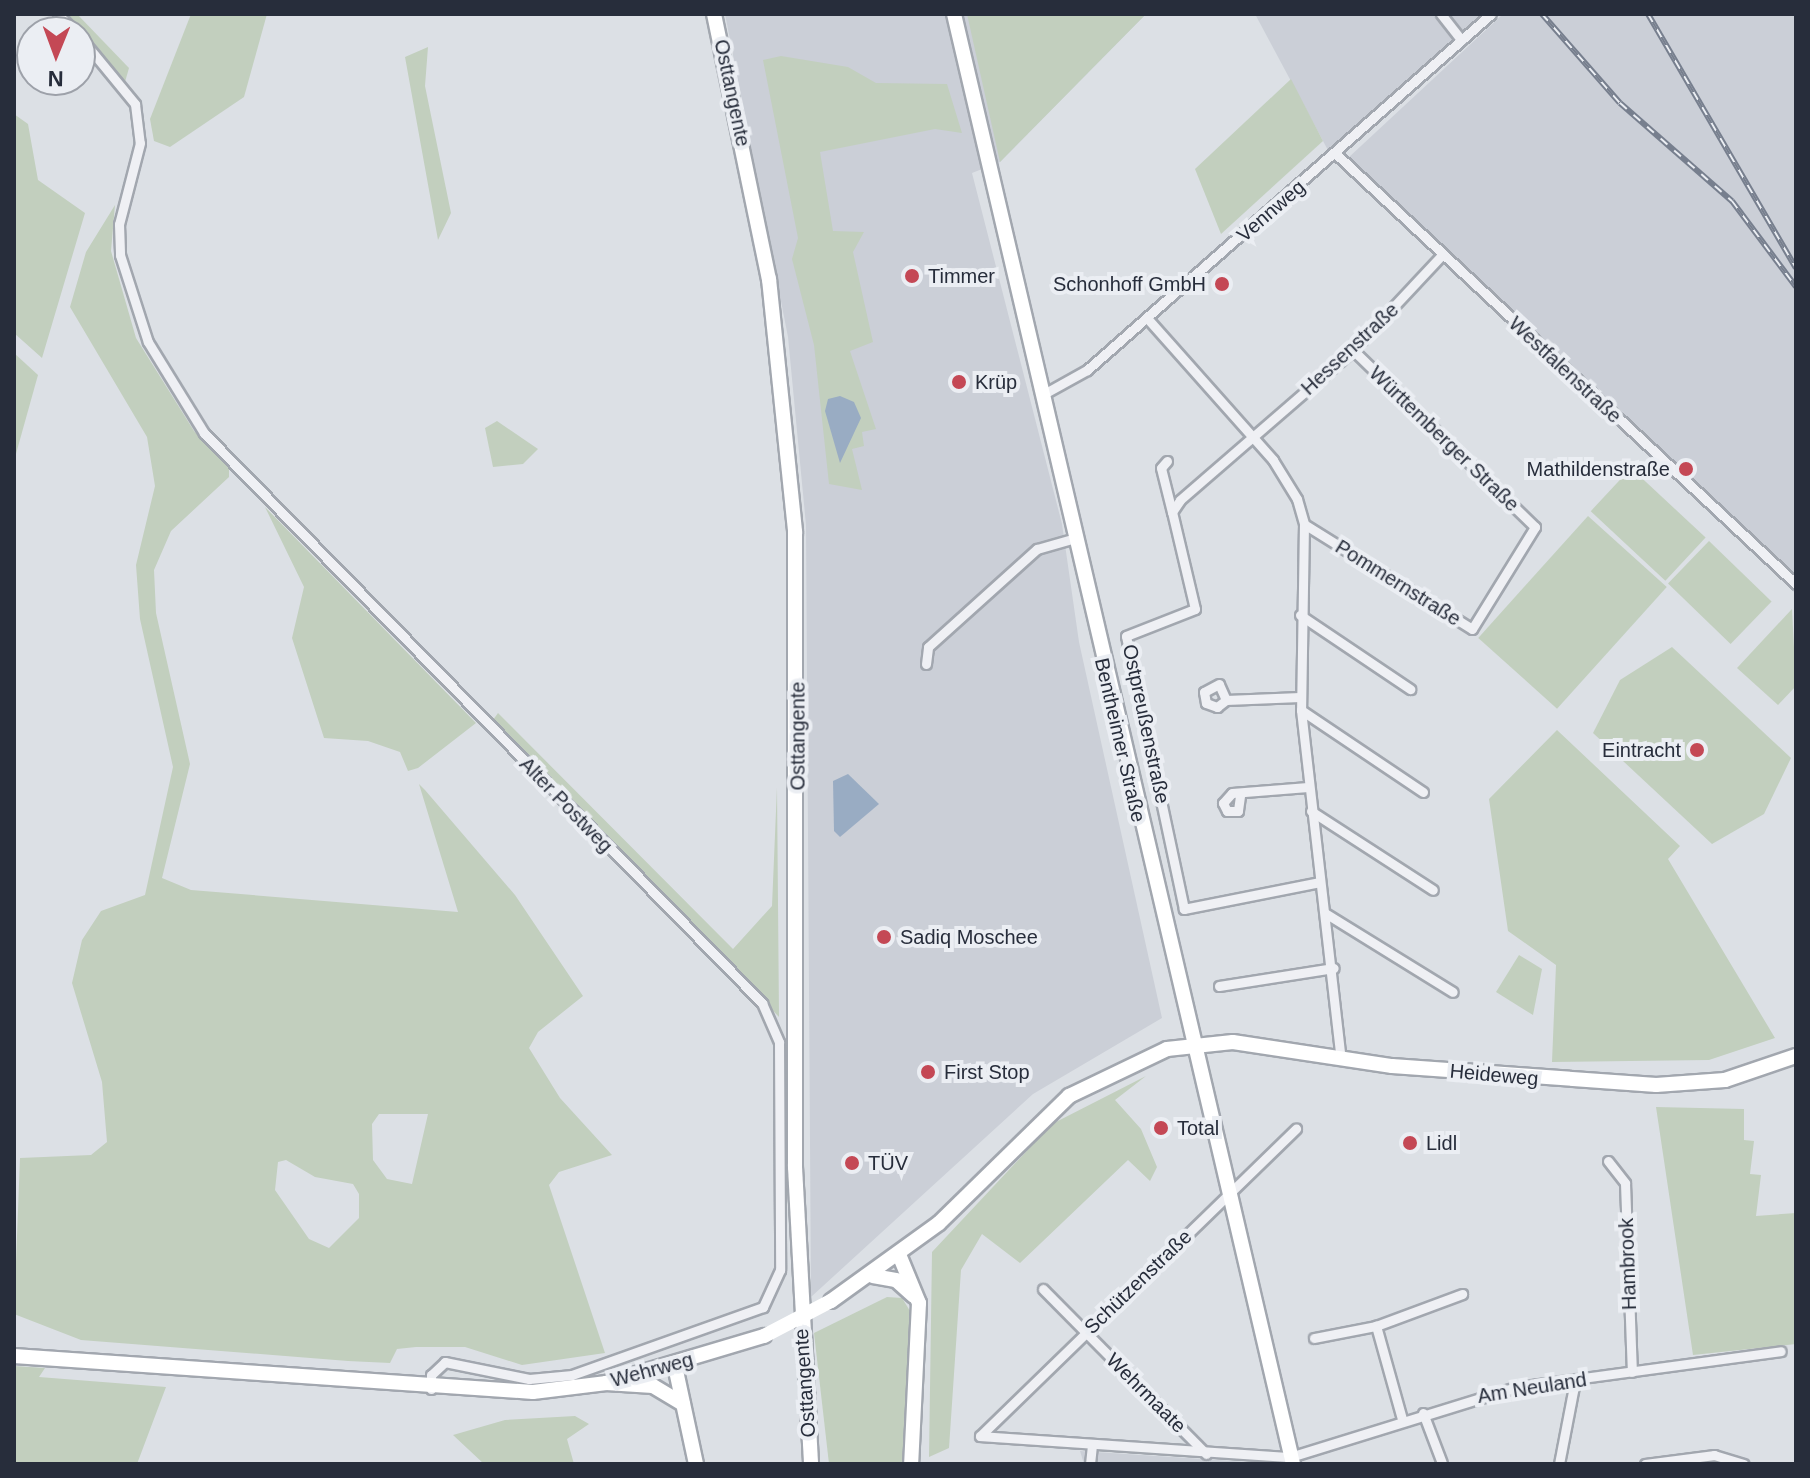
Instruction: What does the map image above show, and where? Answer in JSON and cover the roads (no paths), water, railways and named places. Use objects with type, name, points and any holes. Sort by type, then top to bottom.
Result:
[{"type":"street","name":"Osttangente","points":[[714,14],[769,279],[794,517],[795,1198],[809,1442],[813,1464]]},
{"type":"street","name":"Bentheimer Straße","points":[[954,14],[1190,1043],[1292,1461]]},
{"type":"street","points":[[1441,14],[1461,40]]},
{"type":"street","name":"Vennweg","points":[[1042,395],[1081,375],[1491,14]]},
{"type":"street","name":"Alter Postweg","points":[[96,56],[135,104],[140,143],[119,224],[120,255],[148,342],[204,433],[762,1003],[779,1042],[780,1270],[763,1307],[572,1375],[529,1379],[445,1362],[431,1375],[431,1390]]},
{"type":"street","name":"Westfalenstraße","points":[[1335,153],[1796,584]]},
{"type":"street","name":"Hessenstraße","points":[[1253,437],[1353,350],[1442,255]]},
{"type":"street","points":[[1147,318],[1289,480],[1304,524],[1300,697],[1311,811],[1334,968],[1341,1059]]},
{"type":"street","name":"Württemberger Straße","points":[[1353,350],[1535,527]]},
{"type":"street","points":[[1167,461],[1161,468],[1172,512],[1253,437]]},
{"type":"street","name":"Ostpreußenstraße","points":[[1172,512],[1195,609],[1136,628],[1125,642],[1184,909],[1320,882]]},
{"type":"street","name":"Pommernstraße","points":[[1304,524],[1472,629],[1535,527]]},
{"type":"street","points":[[926,664],[928,647],[1037,549],[1075,538]]},
{"type":"street","points":[[1300,615],[1410,689]]},
{"type":"street","points":[[1226,700],[1300,697]]},
{"type":"street","points":[[1301,710],[1423,792]]},
{"type":"street","points":[[1240,796],[1308,787]]},
{"type":"street","points":[[1311,811],[1433,890]]},
{"type":"street","points":[[1325,913],[1453,992]]},
{"type":"street","points":[[1219,986],[1334,968]]},
{"type":"street","name":"Wehrweg","points":[[14,1356],[431,1390],[533,1392],[606,1383],[675,1366],[764,1336],[873,1276],[900,1257],[1069,1096],[1133,1060],[1190,1043]]},
{"type":"street","name":"Heideweg","points":[[1190,1043],[1656,1085],[1725,1080],[1796,1056]]},
{"type":"street","name":"Schützenstraße","points":[[980,1436],[1296,1129]]},
{"type":"street","name":"Hambrook","points":[[1608,1161],[1625,1183],[1632,1372]]},
{"type":"street","points":[[900,1257],[919,1303],[911,1464]]},
{"type":"street","points":[[873,1276],[896,1280],[919,1303]]},
{"type":"street","name":"Wehrmaate","points":[[1043,1289],[1206,1454]]},
{"type":"street","points":[[1314,1338],[1376,1326],[1462,1294]]},
{"type":"street","points":[[1376,1326],[1402,1419]]},
{"type":"street","name":"Am Neuland","points":[[1292,1461],[1402,1419],[1516,1387],[1781,1351]]},
{"type":"street","points":[[675,1366],[696,1464]]},
{"type":"street","points":[[1559,1464],[1575,1381]]},
{"type":"street","points":[[606,1383],[653,1386],[683,1404]]},
{"type":"street","points":[[1423,1413],[1442,1463]]},
{"type":"street","name":"Wehrmaate","points":[[980,1436],[1292,1461]]},
{"type":"street","points":[[1090,1464],[1092,1444]]},
{"type":"street","points":[[1645,1464],[1714,1455],[1744,1464]]},
{"type":"water","points":[[840,396],[854,402],[861,418],[840,463],[825,411],[828,399]]},
{"type":"water","points":[[848,774],[879,804],[840,837],[834,831],[833,781]]},
{"type":"railway","points":[[1542,14],[1620,103],[1732,201],[1796,287]]},
{"type":"railway","points":[[1648,14],[1796,268]]},
{"type":"place","name":"Timmer","points":[[912,276]]},
{"type":"place","name":"Schonhoff GmbH","points":[[1222,284]]},
{"type":"place","name":"Krüp","points":[[959,382]]},
{"type":"place","name":"Mathildenstraße","points":[[1686,469]]},
{"type":"place","name":"Eintracht","points":[[1697,750]]},
{"type":"place","name":"Sadiq Moschee","points":[[884,937]]},
{"type":"place","name":"First Stop","points":[[928,1072]]},
{"type":"place","name":"Total","points":[[1161,1128]]},
{"type":"place","name":"Lidl","points":[[1410,1143]]},
{"type":"place","name":"TÜV","points":[[852,1163]]}]
